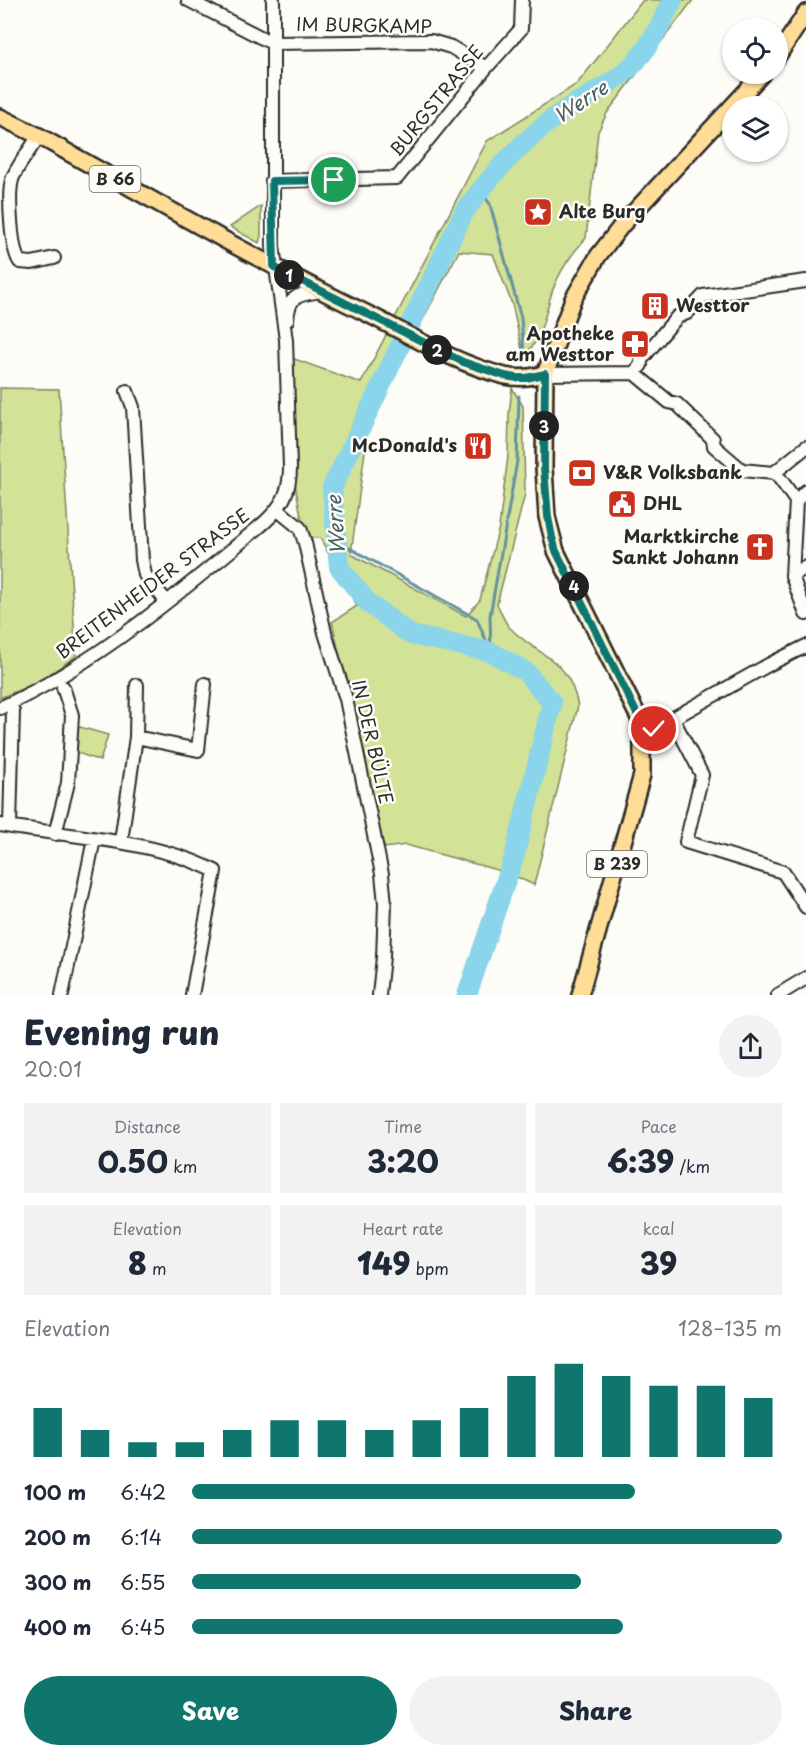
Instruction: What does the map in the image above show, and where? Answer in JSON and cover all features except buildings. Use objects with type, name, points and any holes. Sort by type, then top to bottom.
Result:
[{"type":"main road","points":[[788,40],[806,13]]},
{"type":"main road","points":[[545,374],[573,299],[598,256],[622,225],[753,84]]},
{"type":"main road","name":"B 66","points":[[0,117],[39,136],[274,267],[463,362],[505,376],[521,378],[545,374]]},
{"type":"main road","name":"B 239","points":[[545,374],[544,468],[552,537],[556,551],[639,718],[642,732],[642,775],[580,995]]},
{"type":"street","points":[[188,0],[272,43]]},
{"type":"street","points":[[273,0],[274,267],[286,340]]},
{"type":"street","name":"BURGSTRASSE","points":[[272,181],[397,178],[486,68],[521,29],[522,0]]},
{"type":"street","name":"IM BURGKAMP","points":[[272,43],[430,41],[451,47],[486,68]]},
{"type":"street","points":[[39,136],[12,180],[12,236],[20,262],[32,263],[54,258]]},
{"type":"street","points":[[634,373],[659,337],[677,317],[687,313],[703,296],[806,281]]},
{"type":"street","points":[[286,340],[291,301],[296,296],[321,291]]},
{"type":"street","name":"BREITENHEIDER STRASSE","points":[[0,708],[36,691],[110,644],[240,543],[278,510],[287,494],[290,482],[286,340]]},
{"type":"street","points":[[545,374],[634,373],[669,402],[677,404],[713,439],[714,446],[742,470],[774,473],[803,496],[792,576],[806,614]]},
{"type":"street","points":[[127,391],[133,407],[142,560],[145,574],[166,601]]},
{"type":"street","points":[[774,473],[806,447]]},
{"type":"street","name":"IN DER BÜLTE","points":[[278,510],[300,528],[325,633],[346,699],[382,874],[383,957],[379,995]]},
{"type":"street","points":[[792,576],[806,567]]},
{"type":"street","points":[[642,732],[654,729],[806,646]]},
{"type":"street","points":[[136,737],[198,750],[205,684]]},
{"type":"street","points":[[121,841],[136,737],[137,686]]},
{"type":"street","points":[[55,834],[68,783],[72,715],[63,687]]},
{"type":"street","points":[[13,711],[5,826],[121,841],[198,862],[215,872],[192,995]]},
{"type":"street","points":[[673,719],[702,776],[686,842],[783,872],[806,907]]},
{"type":"street","points":[[62,995],[94,839]]},
{"type":"street","points":[[778,995],[806,978]]},
{"type":"green space","points":[[643,0],[693,0],[607,113],[598,132],[586,238],[570,258],[553,288],[536,341],[523,354],[512,304],[493,254],[459,251],[369,422],[351,554],[466,616],[480,600],[499,527],[508,456],[512,388],[523,406],[525,494],[497,604],[510,628],[552,660],[568,677],[578,706],[534,885],[508,873],[406,845],[384,848],[332,622],[357,606],[320,538],[305,537],[294,479],[289,357],[361,383],[487,141],[577,84]]},
{"type":"green space","points":[[261,206],[259,243],[230,227]]},
{"type":"green space","points":[[0,388],[59,389],[76,656],[38,682],[0,698]]},
{"type":"green space","points":[[80,727],[108,735],[100,761],[75,752],[75,732]]},
{"type":"waterway","name":"Werre","points":[[467,995],[515,854],[552,703],[526,672],[491,652],[411,635],[368,603],[339,567],[332,488],[464,212],[497,171],[535,133],[563,111],[612,82],[638,59],[657,31],[673,0]]},
{"type":"waterway","points":[[480,190],[490,204],[521,318],[524,353]]},
{"type":"waterway","points":[[491,652],[490,616],[517,461],[519,396]]},
{"type":"waterway","points":[[337,541],[477,619],[490,650]]},
{"type":"place","name":"Alte Burg","points":[[538,212]]},
{"type":"place","name":"Westtor","points":[[655,306]]},
{"type":"place","name":"Apotheke am Westtor","points":[[635,344]]},
{"type":"place","name":"McDonald's","points":[[478,446]]},
{"type":"place","name":"V&R Volksbank","points":[[582,473]]},
{"type":"place","name":"DHL","points":[[622,504]]},
{"type":"place","name":"Marktkirche Sankt Johann","points":[[760,547]]},
{"type":"route","points":[[334,180],[272,181],[274,267],[463,362],[517,378],[545,374],[544,468],[548,517],[556,551],[639,718],[642,732],[654,729]]}]
